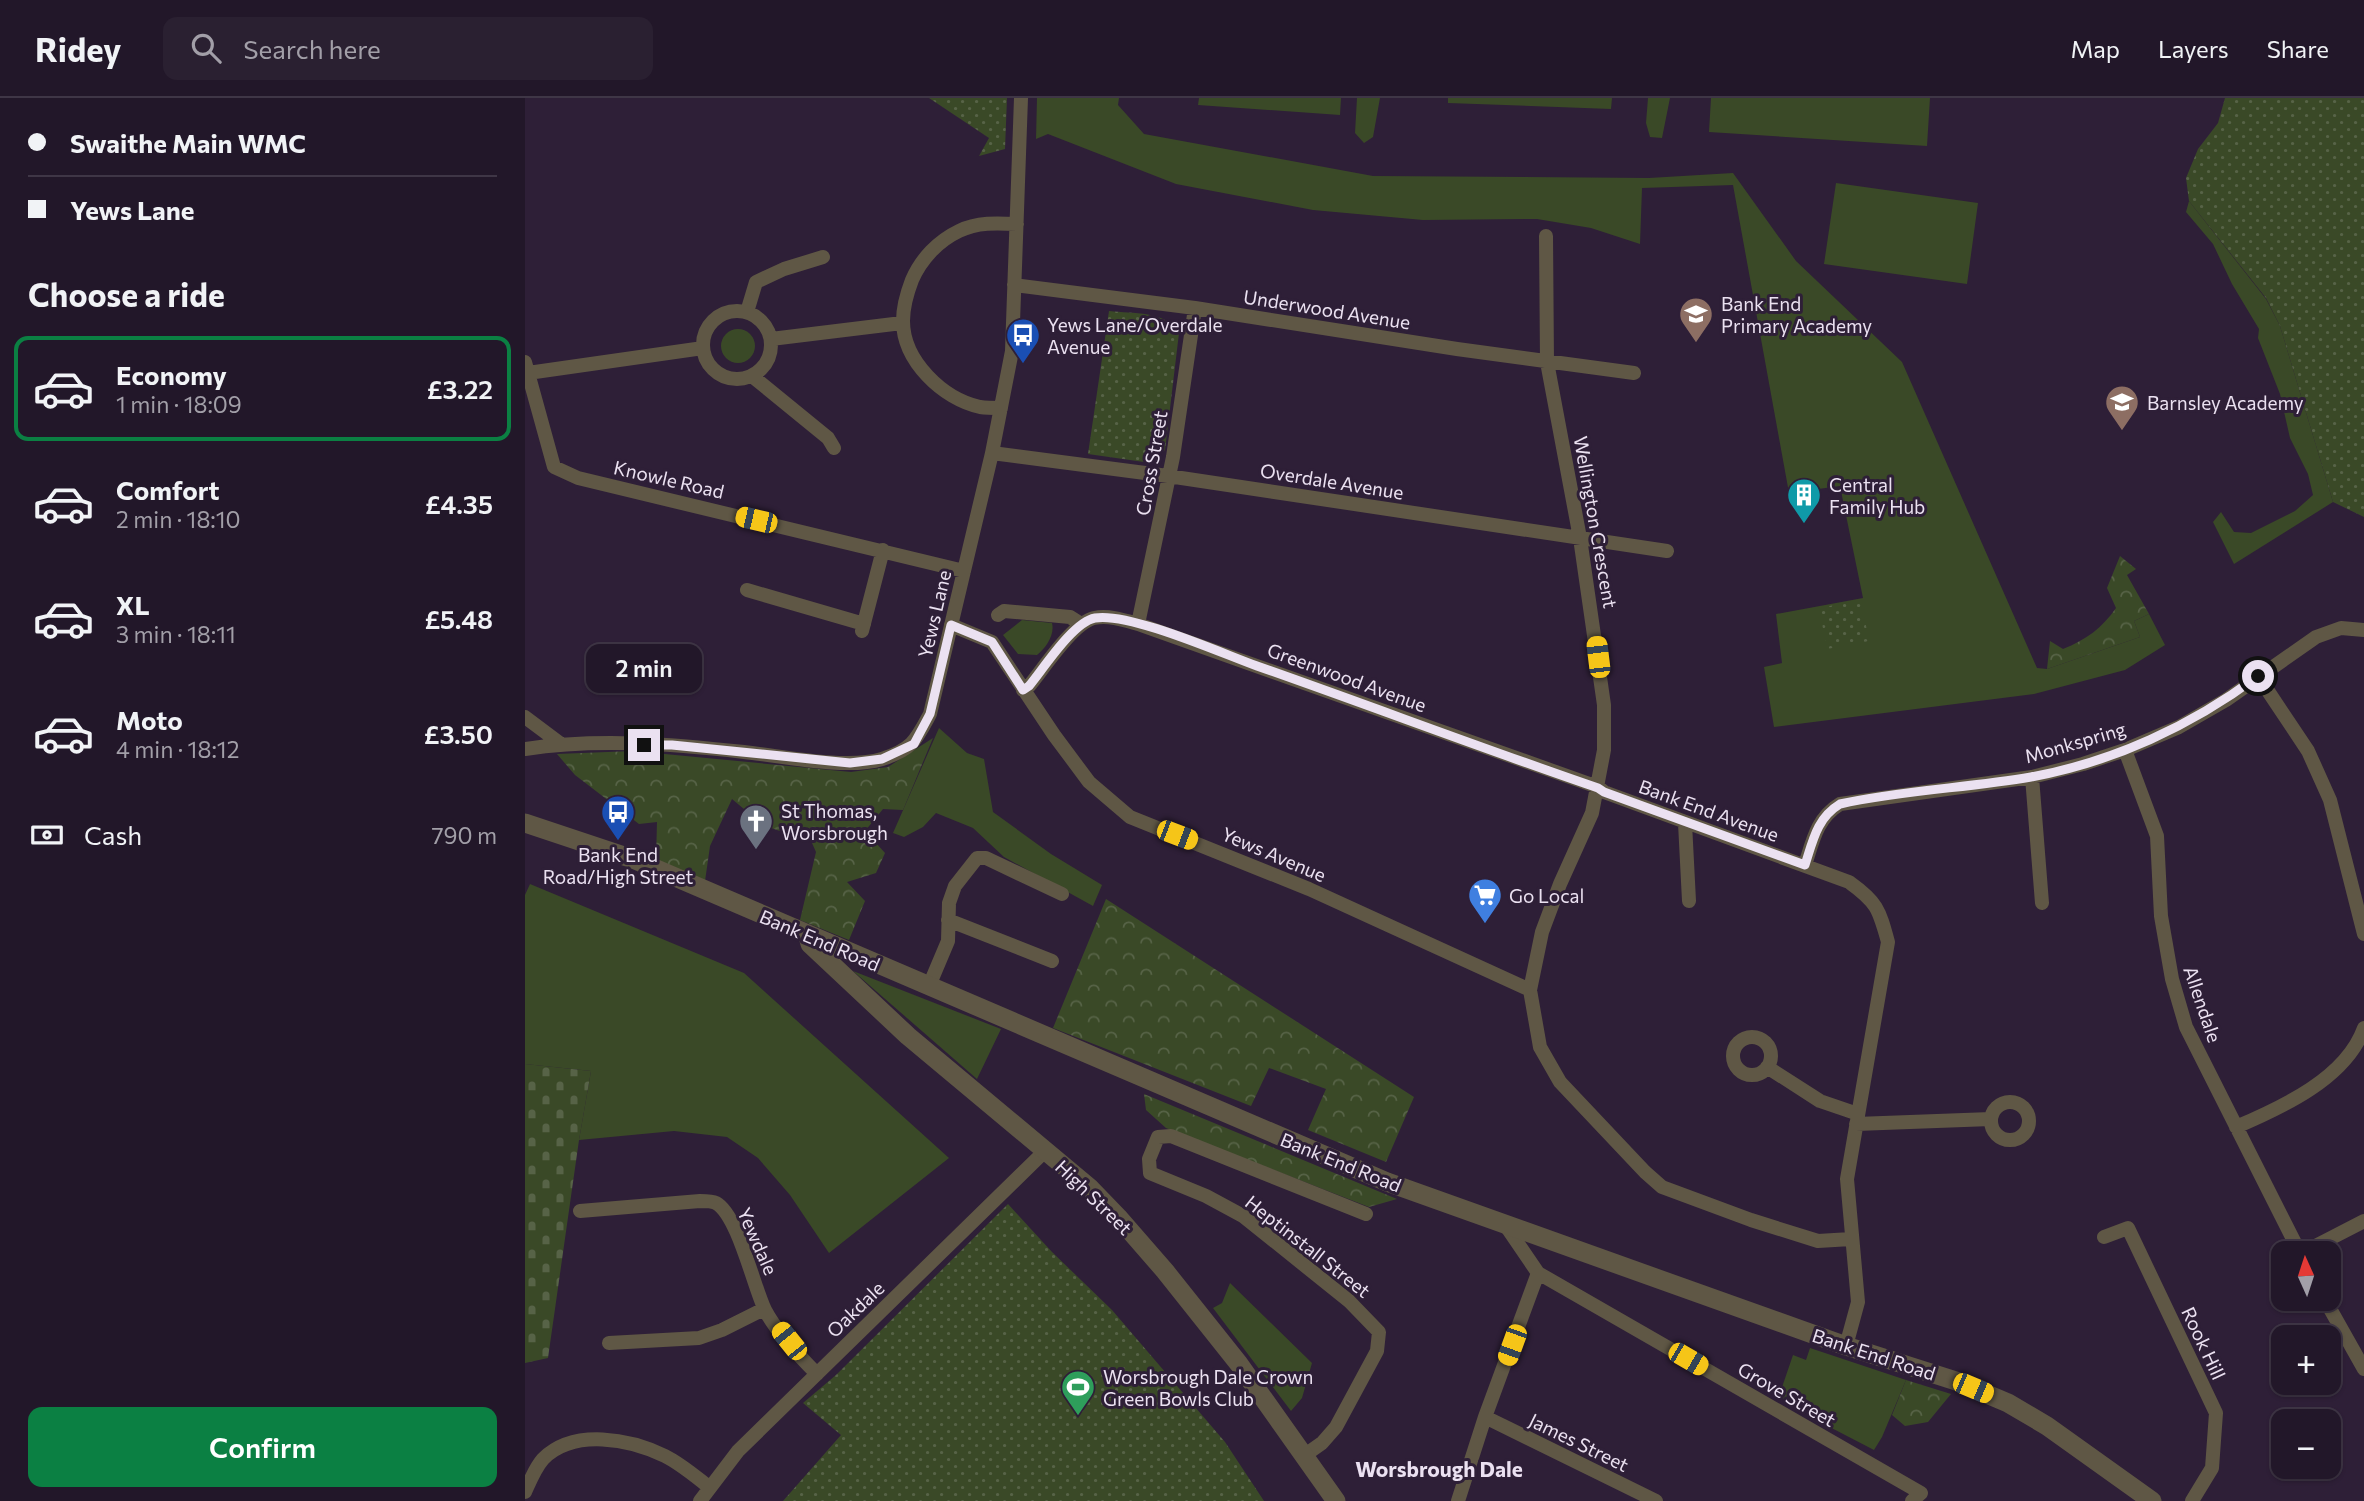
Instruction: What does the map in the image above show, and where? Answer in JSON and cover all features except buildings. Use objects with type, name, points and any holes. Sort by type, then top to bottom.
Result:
[{"type":"street","name":"Yews Lane","points":[[525,749],[561,744],[672,745],[850,763],[882,759],[914,744],[930,714],[992,453],[1011,351],[1021,98]]},
{"type":"street","points":[[1001,408],[980,407],[951,397],[927,377],[911,351],[902,323],[912,279],[918,267],[936,246],[960,230],[986,223],[1017,224]]},
{"type":"street","name":"Wellington Crescent","points":[[1546,236],[1546,362],[1580,538],[1604,705],[1604,750],[1593,813],[1560,884],[1542,932],[1530,990],[1540,1047],[1547,1064],[1569,1092],[1645,1172],[1663,1187],[1751,1220],[1818,1241],[1851,1239]]},
{"type":"street","points":[[747,312],[756,282],[784,269],[823,257]]},
{"type":"street","name":"Underwood Avenue","points":[[1014,285],[1195,308],[1634,373]]},
{"type":"street","name":"Cross Street","points":[[1138,624],[1168,476],[1195,308]]},
{"type":"street","points":[[727,312],[747,312],[760,319],[767,328],[771,339],[768,360],[752,376],[742,379],[720,375],[705,359],[703,337],[716,317],[727,312]]},
{"type":"street","points":[[771,339],[902,323]]},
{"type":"street","points":[[527,367],[703,348]]},
{"type":"street","name":"Knowle Road","points":[[527,367],[554,467],[578,478],[964,571]]},
{"type":"street","points":[[752,376],[828,438],[834,448]]},
{"type":"street","name":"Overdale Avenue","points":[[992,453],[1168,476],[1667,551]]},
{"type":"street","points":[[747,590],[862,628],[883,550]]},
{"type":"street","name":"Greenwood Avenue","points":[[998,615],[1004,611],[1070,617],[1081,624],[1094,618],[1113,618],[1138,624],[1598,788]]},
{"type":"street","points":[[1023,690],[1081,624]]},
{"type":"street","name":"Yews Avenue","points":[[951,625],[992,642],[1089,782],[1130,817],[1309,890],[1530,990]]},
{"type":"street","name":"Monkspring","points":[[1805,865],[1820,823],[1829,811],[1840,804],[2032,777],[2083,764],[2125,750],[2191,720],[2226,700],[2316,637],[2341,628],[2364,630]]},
{"type":"street","points":[[2258,676],[2308,751],[2330,800],[2361,908],[2364,934]]},
{"type":"street","points":[[525,718],[561,744]]},
{"type":"street","name":"Allendale","points":[[2125,750],[2157,836],[2161,916],[2172,979],[2186,1027],[2295,1241]]},
{"type":"street","points":[[2032,777],[2042,902]]},
{"type":"street","name":"Bank End Avenue","points":[[1598,788],[1849,881],[1868,895],[1880,912],[1888,942],[1847,1179],[1858,1302],[1846,1346]]},
{"type":"street","points":[[1685,822],[1689,901]]},
{"type":"street","name":"Bank End Road","points":[[525,823],[633,859],[1387,1182],[1846,1346],[1933,1372],[2008,1403],[2047,1426],[2152,1501]]},
{"type":"street","points":[[929,986],[948,941],[949,903],[955,886],[977,858],[986,858],[1062,894]]},
{"type":"street","points":[[948,920],[1052,961]]},
{"type":"street","name":"High Street","points":[[807,935],[810,944],[908,1037],[1090,1188],[1118,1217],[1239,1364],[1336,1501]]},
{"type":"street","points":[[2236,1127],[2302,1094],[2339,1069],[2359,1041],[2364,1028]]},
{"type":"street","points":[[1767,1068],[1820,1101],[1857,1119],[1991,1119]]},
{"type":"street","name":"Heptinstall Street","points":[[1305,1454],[1322,1443],[1336,1427],[1377,1351],[1378,1332],[1349,1301],[1243,1216],[1206,1196],[1150,1173],[1149,1159],[1158,1137],[1171,1136],[1366,1214]]},
{"type":"street","name":"Oakdale","points":[[700,1501],[738,1451],[1045,1151]]},
{"type":"street","name":"Yewdale","points":[[580,1211],[716,1202],[728,1214],[758,1286],[764,1308],[817,1374]]},
{"type":"street","points":[[2325,1241],[2364,1221]]},
{"type":"street","name":"Grove Street","points":[[1506,1226],[1538,1273],[1916,1497]]},
{"type":"street","name":"Rook Hill","points":[[2104,1237],[2128,1228],[2215,1413],[2212,1468],[2192,1501]]},
{"type":"street","points":[[1458,1501],[1485,1417],[1538,1273]]},
{"type":"street","points":[[609,1343],[699,1338],[722,1330],[764,1308]]},
{"type":"street","points":[[2331,1311],[2364,1369]]},
{"type":"street","name":"James Street","points":[[1485,1417],[1656,1501]]},
{"type":"street","points":[[525,1492],[542,1460],[559,1447],[580,1440],[612,1441],[666,1456],[709,1487]]},
{"type":"green space","points":[[929,98],[1007,98],[1005,149],[979,156],[989,138]]},
{"type":"green space","points":[[1037,98],[1119,98],[1118,105],[1144,134],[1373,176],[1649,178],[1733,173],[1796,261],[1902,362],[2037,668],[2047,669],[2140,637],[2134,621],[2149,614],[2165,645],[2125,670],[2034,694],[1774,727],[1764,667],[1782,663],[1776,614],[1863,598],[1840,486],[1789,493],[1733,185],[1642,188],[1640,244],[1591,228],[1537,219],[1423,220],[1313,210],[1176,184],[1048,134],[1036,139]]},
{"type":"green space","points":[[1199,98],[1341,98],[1340,115],[1198,105]]},
{"type":"green space","points":[[1357,98],[1380,98],[1373,137],[1364,143],[1355,133]]},
{"type":"green space","points":[[1448,98],[1612,98],[1611,109],[1448,103]]},
{"type":"green space","points":[[1648,98],[1670,98],[1662,138],[1650,137],[1646,123]]},
{"type":"green space","points":[[1711,98],[1930,98],[1927,146],[1709,132]]},
{"type":"green space","points":[[2225,98],[2364,98],[2364,517],[2333,502],[2280,326],[2266,298],[2189,201],[2186,178],[2198,149],[2218,123]]},
{"type":"green space","points":[[1836,183],[1978,203],[1967,284],[1824,264]]},
{"type":"green space","points":[[2189,201],[2266,299],[2280,326],[2333,502],[2234,564],[2213,522],[2221,512],[2234,532],[2251,533],[2295,511],[2313,495],[2308,474],[2290,438],[2280,394],[2258,338],[2259,329],[2232,284],[2213,244],[2186,212]]},
{"type":"green space","points":[[1109,311],[1157,317],[1166,320],[1179,333],[1165,450],[1154,459],[1144,462],[1088,454]]},
{"type":"green space","points":[[738,329],[750,334],[755,346],[750,358],[738,363],[726,358],[721,346],[726,334]]},
{"type":"green space","points":[[2120,556],[2136,569],[2127,575],[2149,614],[2134,621],[2140,637],[2047,669],[2050,641],[2063,649],[2071,645],[2099,627],[2116,608],[2107,588]]},
{"type":"green space","points":[[1861,600],[1869,641],[1827,649],[1819,608]]},
{"type":"green space","points":[[1022,620],[1052,623],[1049,641],[1037,655],[1018,654],[1003,635]]},
{"type":"green space","points":[[939,728],[967,753],[984,759],[993,812],[1051,854],[1102,885],[1093,906],[1004,857],[973,828],[936,813],[923,827],[904,837],[893,833]]},
{"type":"green space","points":[[933,738],[903,810],[883,809],[865,831],[885,853],[876,873],[847,882],[865,901],[849,940],[800,920],[816,852],[805,827],[788,834],[763,825],[732,799],[710,846],[705,881],[656,861],[657,822],[639,824],[575,775],[557,754],[633,751],[851,772],[888,767]]},
{"type":"green space","points":[[530,884],[744,973],[949,1158],[829,1253],[790,1195],[758,1158],[727,1137],[674,1131],[579,1140],[591,1071],[525,1064],[525,895]]},
{"type":"green space","points":[[1106,899],[1414,1097],[1386,1162],[1308,1130],[1326,1089],[1269,1068],[1251,1106],[1053,1028]]},
{"type":"green space","points":[[853,971],[1001,1029],[977,1079]]},
{"type":"green space","points":[[525,1064],[591,1071],[548,1358],[525,1363]]},
{"type":"green space","points":[[1144,1094],[1397,1199],[1369,1207],[1166,1128],[1146,1110]]},
{"type":"green space","points":[[1008,1204],[1052,1252],[1112,1310],[1225,1442],[1264,1501],[783,1501],[841,1435],[803,1403],[836,1375]]},
{"type":"green space","points":[[1230,1283],[1312,1363],[1302,1398],[1291,1411],[1213,1308],[1222,1303]]},
{"type":"green space","points":[[1810,1348],[1906,1380],[1874,1450],[1820,1422],[1779,1396],[1793,1355],[1806,1360]]},
{"type":"green space","points":[[1906,1380],[1951,1394],[1928,1422],[1905,1426],[1892,1415]]},
{"type":"place","name":"Bank End Primary Academy","points":[[1696,344]]},
{"type":"place","name":"Yews Lane/Overdale Avenue","points":[[1023,365]]},
{"type":"place","name":"Barnsley Academy","points":[[2122,432]]},
{"type":"place","name":"Central Family Hub","points":[[1804,525]]},
{"type":"place","name":"Bank End Road/High Street","points":[[618,842]]},
{"type":"place","name":"St Thomas, Worsbrough","points":[[756,851]]},
{"type":"place","name":"Go Local","points":[[1485,925]]},
{"type":"place","name":"Worsbrough Dale Crown Green Bowls Club","points":[[1078,1417]]},
{"type":"district","name":"Worsbrough Dale","points":[[1439,1468]]},
{"type":"route","points":[[644,745],[672,745],[850,763],[882,759],[914,744],[930,714],[951,625],[992,642],[1023,690],[1081,624],[1094,618],[1113,618],[1232,656],[1805,865],[1820,823],[1829,811],[1840,804],[2032,777],[2083,764],[2179,727],[2226,700],[2258,676]]}]
